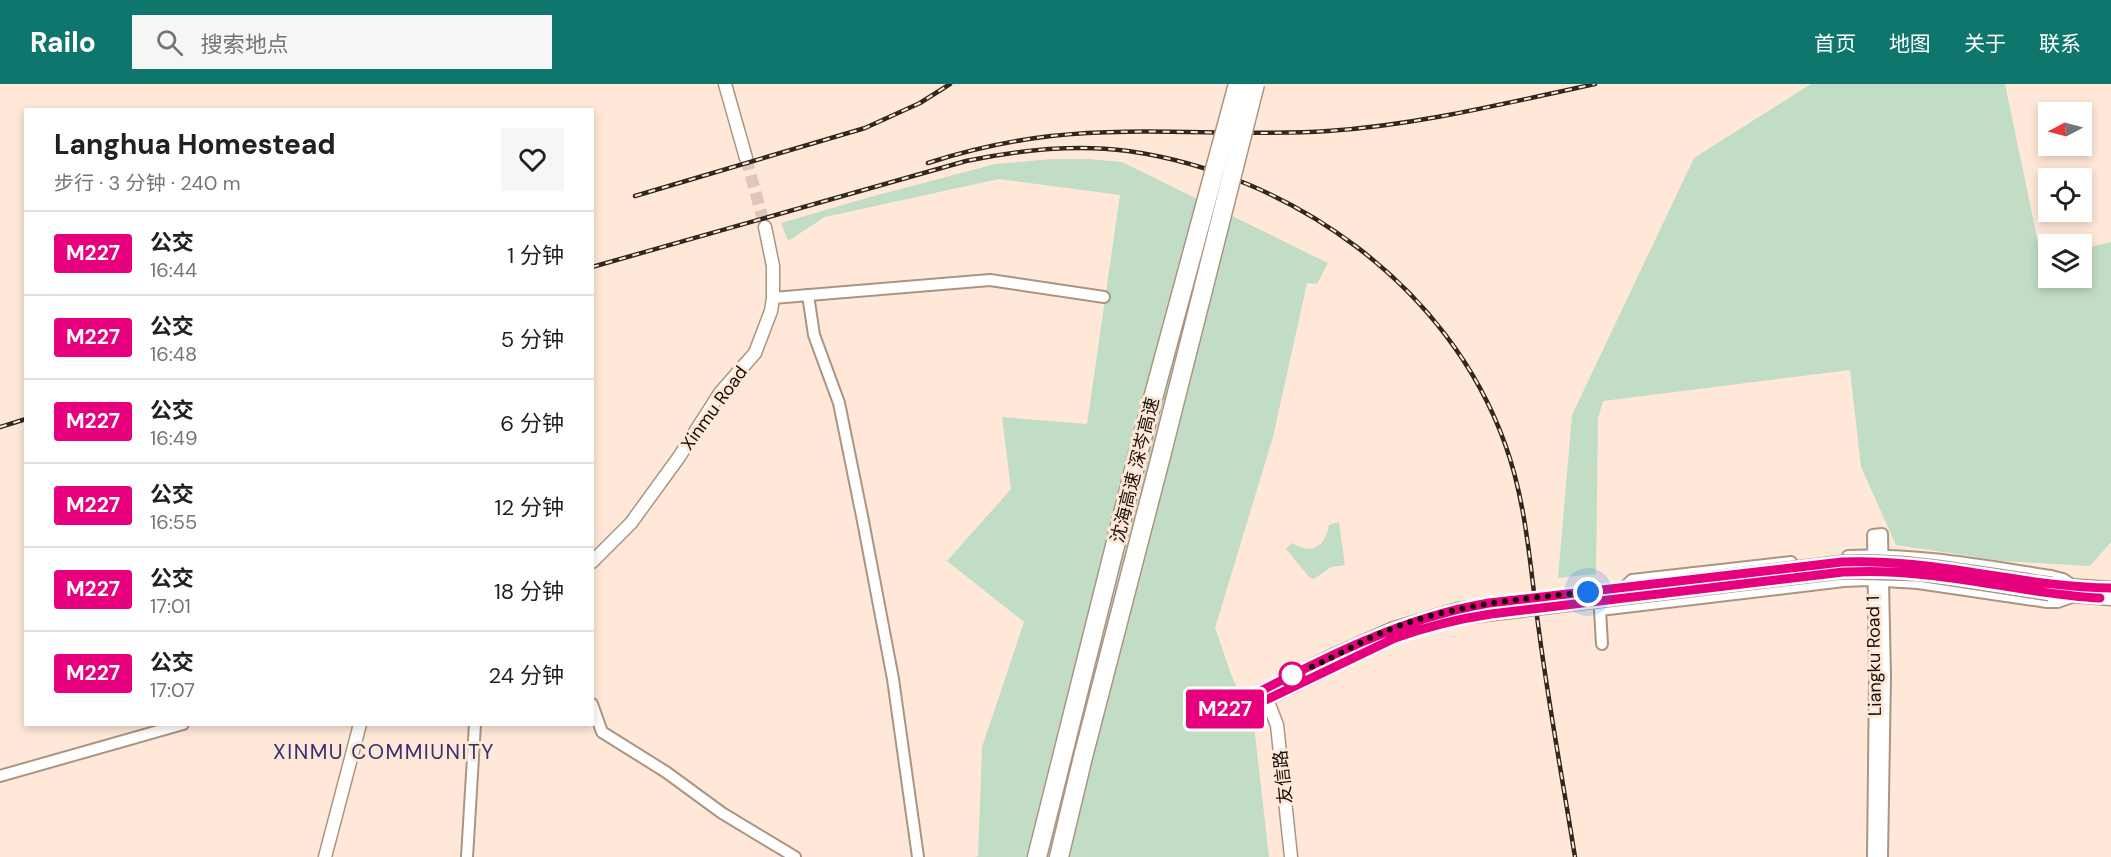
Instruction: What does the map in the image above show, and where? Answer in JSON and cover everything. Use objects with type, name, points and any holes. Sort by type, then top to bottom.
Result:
[{"type":"highway","name":"沈海高速 深岑高速","points":[[1037,857],[1139,450],[1238,84]]},
{"type":"highway","name":"沈海高速 深岑高速","points":[[1059,857],[1255,84]]},
{"type":"street","points":[[725,84],[746,158]]},
{"type":"street","name":"Xinmu Road","points":[[594,560],[632,523],[679,457],[720,393],[755,353],[771,311],[773,298],[773,266],[765,227]]},
{"type":"street","points":[[773,298],[990,279],[1104,297]]},
{"type":"street","points":[[808,295],[814,335],[839,403],[861,510],[893,679],[918,856]]},
{"type":"street","points":[[1600,610],[1632,580],[1831,558],[1877,556],[1950,561],[2052,576],[2063,579],[2074,592]]},
{"type":"street","name":"Liangku Road 1","points":[[1873,857],[1877,556]]},
{"type":"street","points":[[1459,614],[1395,638],[1264,701],[1225,715],[1335,654],[1391,629],[1459,614],[1843,572],[1919,574],[2051,589],[2111,599]]},
{"type":"street","points":[[1600,610],[1844,581],[1877,580],[1917,583],[2047,602],[2058,602],[2074,592],[2111,588]]},
{"type":"street","name":"Liangku Road 1","points":[[1877,580],[1885,676],[1882,857]]},
{"type":"street","points":[[1600,610],[1602,644]]},
{"type":"street","name":"友信路","points":[[1264,701],[1271,728],[1285,857]]},
{"type":"street","name":"友信路","points":[[1264,701],[1277,725],[1292,857]]},
{"type":"street","points":[[594,710],[602,732],[666,772],[722,813],[795,857]]},
{"type":"street","points":[[0,776],[176,726]]},
{"type":"street","points":[[325,857],[359,726]]},
{"type":"street","points":[[467,857],[475,726]]},
{"type":"green space","points":[[1811,84],[2005,84],[2038,243],[2038,288],[2092,288],[2092,247],[2111,242],[2111,542],[2090,566],[2003,561],[1896,545],[1861,467],[1850,370],[1603,401],[1598,418],[1596,574],[1558,578],[1572,415],[1694,158]]},
{"type":"green space","points":[[1052,159],[1122,162],[1328,263],[1317,284],[1307,283],[1273,437],[1215,628],[1231,674],[1254,725],[1269,857],[975,857],[978,856],[982,747],[1024,622],[947,561],[1011,489],[1002,417],[1087,424],[1120,195],[999,179],[825,217],[788,241],[781,223],[995,164]]},
{"type":"green space","points":[[1339,522],[1345,565],[1331,567],[1314,579],[1309,577],[1286,549],[1292,543],[1311,549],[1316,547],[1324,539],[1329,525]]},
{"type":"tunnel","points":[[746,158],[765,227]]},
{"type":"railway","points":[[635,196],[865,128],[920,103],[950,84]]},
{"type":"railway","points":[[928,163],[1004,143],[1086,133],[1293,133],[1362,128],[1462,112],[1595,84]]},
{"type":"railway","points":[[594,266],[966,161],[1047,149],[1087,148],[1128,151],[1189,164],[1248,184],[1304,212],[1357,247],[1404,288],[1445,335],[1479,387],[1505,444],[1523,513],[1547,688],[1575,857]]},
{"type":"railway","points":[[0,427],[24,420]]},
{"type":"bus line","name":"M227","points":[[2100,598],[2049,594],[1919,574],[1870,571],[1843,572],[1460,618],[1424,627],[1395,638],[1226,719],[1223,717],[1224,710],[1335,654],[1391,629],[1458,609],[1489,603],[1842,562],[1870,561],[1920,564],[2075,587],[2111,588]]},
{"type":"district","name":"XINMU COMMIUNITY","points":[[384,752]]},
{"type":"route","points":[[1292,675],[1391,629],[1421,619],[1489,603],[1588,592]]}]
